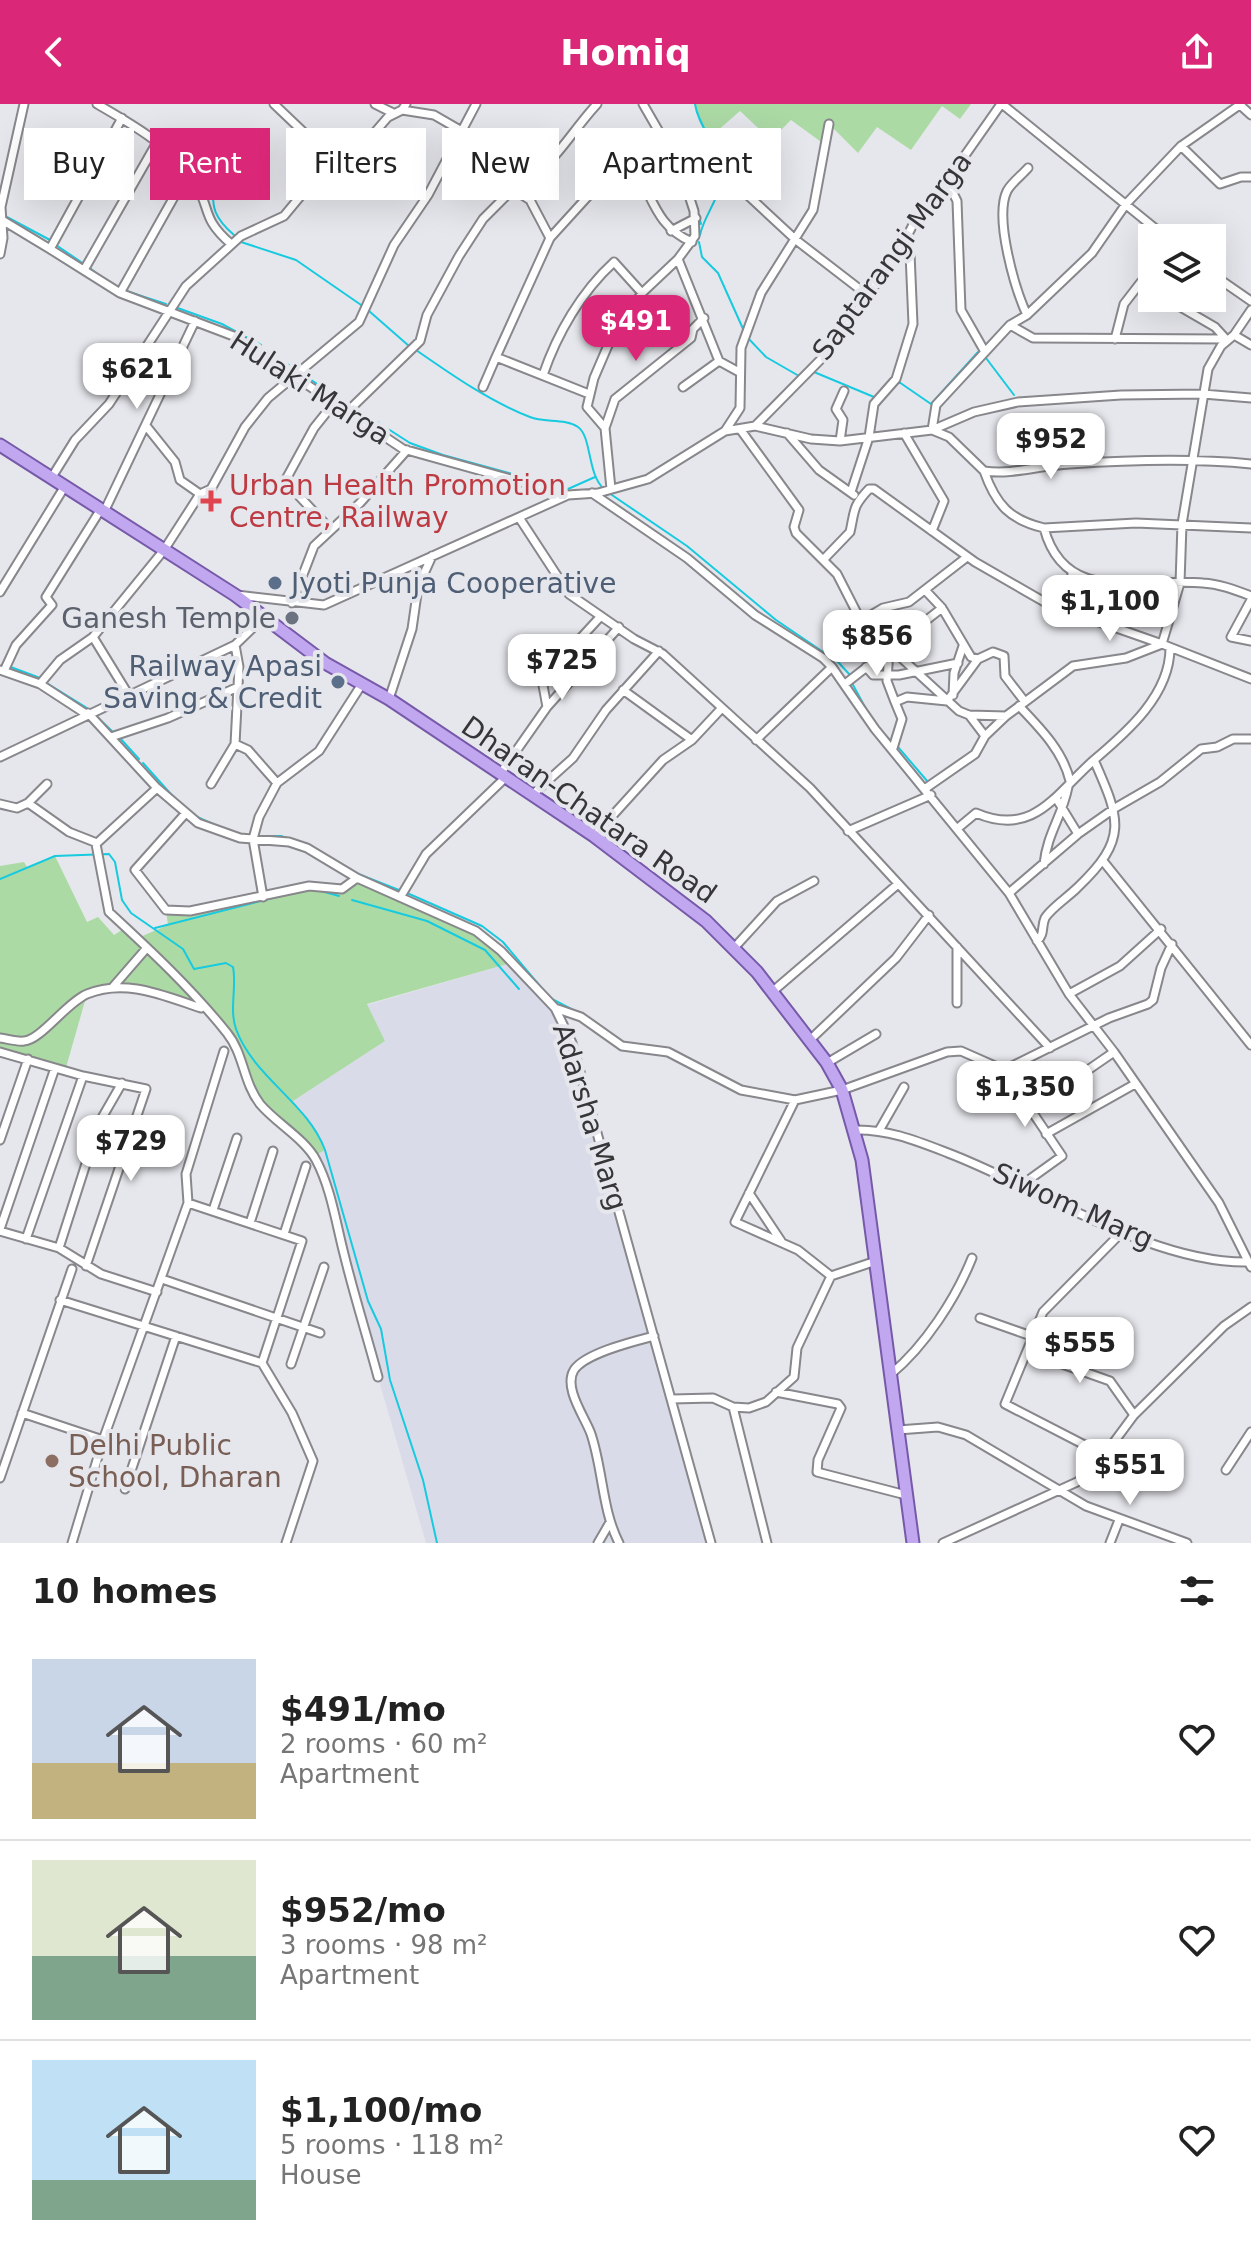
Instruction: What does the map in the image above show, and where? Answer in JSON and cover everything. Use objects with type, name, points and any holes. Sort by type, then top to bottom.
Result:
[{"type":"main road","name":"Dharan-Chatara Road","points":[[0,445],[235,595],[325,663],[389,699],[594,836],[684,903],[734,948],[772,992],[827,1063],[842,1090],[854,1130],[876,1261],[913,1543]]},
{"type":"street","points":[[0,254],[1,207],[11,151],[24,104]]},
{"type":"street","points":[[97,104],[150,139]]},
{"type":"street","points":[[274,104],[299,128]]},
{"type":"street","points":[[375,104],[434,115],[457,128]]},
{"type":"street","points":[[461,128],[476,104]]},
{"type":"street","points":[[559,148],[597,104]]},
{"type":"street","points":[[605,428],[587,407],[589,394],[612,336],[642,293],[692,242],[696,218],[674,153],[643,104]]},
{"type":"street","points":[[1002,104],[1150,224]]},
{"type":"street","name":"Saptarangi Marga","points":[[755,426],[829,351],[901,248],[921,209],[947,181],[1002,104]]},
{"type":"street","points":[[932,430],[936,405],[1010,325],[1027,315],[1092,253],[1126,204],[1181,146],[1241,104],[1251,115]]},
{"type":"street","points":[[381,128],[400,109]]},
{"type":"street","points":[[50,249],[122,118]]},
{"type":"street","points":[[725,431],[740,408],[739,372],[745,334],[768,280],[796,240],[816,202],[829,124]]},
{"type":"street","points":[[1181,146],[1220,184],[1251,177]]},
{"type":"street","points":[[84,270],[150,154]]},
{"type":"street","points":[[483,387],[550,238],[621,160],[649,193],[657,215],[671,231],[692,242]]},
{"type":"street","points":[[40,684],[60,660],[93,637],[164,550],[200,494],[211,489],[236,442],[260,408],[347,333],[366,310],[394,245],[428,195],[442,167]]},
{"type":"street","points":[[1027,315],[1012,276],[1004,209],[1007,191],[1028,168]]},
{"type":"street","points":[[947,181],[957,201],[961,310],[985,352]]},
{"type":"street","points":[[120,293],[172,200]]},
{"type":"street","points":[[202,200],[211,227],[231,244]]},
{"type":"street","points":[[52,477],[75,440],[109,404],[186,286],[231,244],[284,216],[297,200]]},
{"type":"street","points":[[347,412],[420,341],[427,315],[459,256],[483,219],[502,200]]},
{"type":"street","points":[[530,200],[550,238]]},
{"type":"street","points":[[753,200],[796,240],[866,294]]},
{"type":"street","points":[[671,231],[696,218]]},
{"type":"street","name":"Hulaki Marga","points":[[2,220],[120,293],[236,337],[407,450],[568,495]]},
{"type":"street","points":[[851,492],[869,437],[874,404],[896,379],[913,324],[915,303],[909,282],[913,262],[910,253],[901,248]]},
{"type":"street","points":[[678,259],[719,361],[739,372]]},
{"type":"street","points":[[543,375],[576,307],[614,262],[642,293]]},
{"type":"street","points":[[1226,284],[1251,301]]},
{"type":"street","points":[[1115,339],[1124,304],[1138,286]]},
{"type":"street","points":[[958,828],[976,813],[999,822],[1015,821],[1035,814],[1127,731],[1153,701],[1170,661],[1166,646],[1180,583],[1182,524],[1208,369],[1251,310]]},
{"type":"street","points":[[1189,312],[1230,337],[1251,345]]},
{"type":"street","points":[[609,489],[605,428],[615,399],[691,338],[693,329],[704,318]]},
{"type":"street","points":[[2,670],[16,645],[52,605],[46,597],[102,510],[124,464],[147,427],[195,321]]},
{"type":"street","points":[[1010,325],[1033,338],[1230,337]]},
{"type":"street","points":[[496,357],[589,394]]},
{"type":"street","points":[[683,387],[719,361]]},
{"type":"street","points":[[840,441],[843,420],[836,409],[844,391]]},
{"type":"street","points":[[235,595],[324,605],[568,495],[595,493],[648,479],[725,431],[755,426],[840,441],[932,430],[974,412],[1018,402],[1203,394],[1251,398]]},
{"type":"street","points":[[330,529],[285,481],[314,428],[334,403]]},
{"type":"street","points":[[147,427],[175,462],[180,480],[200,494]]},
{"type":"street","points":[[740,429],[799,510],[794,527],[796,533],[837,574],[861,621],[905,660],[913,672],[969,715],[985,736]]},
{"type":"street","points":[[932,430],[949,437],[984,471],[990,489],[1019,521],[1044,528],[1182,524],[1251,528]]},
{"type":"street","points":[[787,433],[819,470],[858,500]]},
{"type":"street","points":[[904,433],[944,501],[932,531]]},
{"type":"street","points":[[292,603],[314,546],[360,503],[407,450]]},
{"type":"street","points":[[984,471],[1013,473],[1066,464],[1193,461],[1251,464]]},
{"type":"street","points":[[0,592],[65,486]]},
{"type":"street","points":[[824,559],[850,532],[851,513],[858,500],[869,489],[874,489],[967,557],[1068,613],[1251,679]]},
{"type":"street","points":[[595,493],[687,558],[755,615],[823,658],[832,667],[875,729],[1009,893],[1069,994],[1114,1052],[1219,1203],[1250,1264]]},
{"type":"street","points":[[520,519],[569,594],[634,639],[659,651],[810,788],[1050,1048]]},
{"type":"street","points":[[1044,528],[1053,555],[1072,573],[1118,583],[1227,587],[1251,600],[1231,637],[1251,641]]},
{"type":"street","points":[[389,699],[412,629],[418,587],[432,556]]},
{"type":"street","points":[[861,621],[883,608],[909,602],[967,557]]},
{"type":"street","points":[[1068,613],[1072,573]]},
{"type":"street","points":[[925,590],[942,608],[963,646],[978,659]]},
{"type":"street","points":[[845,684],[942,608]]},
{"type":"street","points":[[547,707],[542,680],[601,616]]},
{"type":"street","points":[[0,757],[235,645],[264,617]]},
{"type":"street","points":[[401,896],[426,854],[502,776],[547,707],[619,627]]},
{"type":"street","points":[[93,637],[128,694]]},
{"type":"street","points":[[211,784],[235,744],[238,687],[235,645]]},
{"type":"street","points":[[950,698],[963,646]]},
{"type":"street","points":[[848,831],[928,792],[975,754],[985,736],[1006,716],[1073,666],[1126,658],[1166,646]]},
{"type":"street","points":[[889,649],[886,676],[902,719],[893,748]]},
{"type":"street","points":[[532,795],[573,758],[623,690],[659,651]]},
{"type":"street","points":[[950,698],[978,659],[993,652],[1004,656],[1005,676],[1066,763],[1069,784],[1063,810],[1047,838],[1044,864]]},
{"type":"street","points":[[866,667],[873,675],[886,676],[958,663]]},
{"type":"street","points":[[756,740],[832,667]]},
{"type":"street","name":"Adarsha Marg","points":[[2,670],[40,684],[87,714],[185,814],[213,830],[253,839],[289,842],[307,848],[357,878],[483,936],[555,1008],[572,1043],[711,1543]]},
{"type":"street","points":[[263,897],[253,839],[277,783],[319,751],[362,684]]},
{"type":"street","points":[[111,737],[168,718],[238,687]]},
{"type":"street","points":[[623,690],[692,740]]},
{"type":"street","points":[[895,702],[907,697],[950,698]]},
{"type":"street","points":[[594,836],[663,760],[692,740],[721,709]]},
{"type":"street","points":[[969,715],[1006,716]]},
{"type":"street","points":[[1009,893],[1078,834],[1160,782],[1201,749],[1217,747],[1237,738],[1251,739]]},
{"type":"street","points":[[235,744],[248,750],[277,783]]},
{"type":"street","points":[[1037,941],[1042,937],[1045,918],[1103,861],[1116,833],[1115,808],[1094,760]]},
{"type":"street","points":[[0,804],[17,808],[28,803],[47,784]]},
{"type":"street","points":[[96,850],[157,788]]},
{"type":"street","points":[[1056,798],[1078,834]]},
{"type":"street","points":[[28,803],[96,850],[109,912],[140,938],[145,950],[188,987],[238,1050],[249,1088],[260,1104],[314,1156],[378,1377]]},
{"type":"street","points":[[185,814],[135,870],[166,910],[181,912],[309,886],[342,889],[357,878]]},
{"type":"street","points":[[1103,861],[1161,929],[1251,1045]]},
{"type":"street","points":[[734,948],[777,901],[814,881]]},
{"type":"street","points":[[772,992],[898,884]]},
{"type":"street","points":[[811,1039],[896,958],[929,915]]},
{"type":"street","points":[[1069,994],[1120,966],[1161,929]]},
{"type":"street","points":[[1004,1070],[1153,1000],[1161,968],[1172,944]]},
{"type":"street","points":[[957,947],[957,1003]]},
{"type":"street","points":[[112,988],[145,950]]},
{"type":"street","points":[[0,1038],[26,1042],[44,1032],[69,1005],[87,994],[112,988],[149,991],[203,1009]]},
{"type":"street","points":[[555,1008],[581,1017],[622,1046],[668,1052],[741,1090],[795,1100],[842,1090],[947,1052],[961,1051],[1004,1070],[1062,1156],[1023,1184]]},
{"type":"street","points":[[827,1063],[876,1034]]},
{"type":"street","points":[[72,1543],[103,1440],[188,1203],[186,1174],[224,1051]]},
{"type":"street","points":[[0,1052],[83,1076],[146,1089],[86,1266]]},
{"type":"street","points":[[1085,1072],[1114,1052]]},
{"type":"street","points":[[0,1140],[28,1059]]},
{"type":"street","points":[[55,1068],[0,1230],[59,1248],[86,1266],[157,1292]]},
{"type":"street","points":[[26,1239],[83,1076]]},
{"type":"street","points":[[59,1248],[99,1123],[122,1083]]},
{"type":"street","points":[[1046,1134],[1135,1084]]},
{"type":"street","points":[[880,1129],[904,1087]]},
{"type":"street","points":[[795,1100],[735,1222],[798,1250],[831,1276]]},
{"type":"street","name":"Siwom Marg","points":[[854,1130],[880,1129],[1023,1184],[1045,1198],[1123,1231],[1209,1259],[1250,1264]]},
{"type":"street","points":[[213,1210],[237,1138]]},
{"type":"street","points":[[250,1223],[273,1151]]},
{"type":"street","points":[[284,1234],[306,1166]]},
{"type":"street","points":[[749,1193],[782,1243]]},
{"type":"street","points":[[188,1203],[302,1241],[262,1363]]},
{"type":"street","points":[[1104,1455],[1005,1404],[1051,1301],[1123,1231]]},
{"type":"street","points":[[891,1374],[906,1362],[961,1285],[972,1258]]},
{"type":"street","points":[[672,1399],[713,1398],[733,1407],[759,1405],[794,1377],[797,1348],[831,1276],[876,1261]]},
{"type":"street","points":[[291,1364],[324,1267]]},
{"type":"street","points":[[0,1478],[72,1269]]},
{"type":"street","points":[[162,1279],[320,1333]]},
{"type":"street","points":[[60,1300],[262,1363],[292,1413],[313,1461],[286,1543]]},
{"type":"street","points":[[943,1543],[1061,1489],[1094,1469],[1134,1415],[1224,1326],[1251,1307]]},
{"type":"street","points":[[980,1318],[1034,1337]]},
{"type":"street","points":[[125,1489],[176,1336]]},
{"type":"street","points":[[619,1543],[609,1524],[591,1434],[572,1383],[573,1371],[583,1361],[654,1336]]},
{"type":"street","points":[[1028,1352],[1110,1381],[1134,1415]]},
{"type":"street","points":[[776,1392],[841,1408],[817,1472],[906,1495]]},
{"type":"street","points":[[733,1407],[767,1543]]},
{"type":"street","points":[[22,1413],[103,1440]]},
{"type":"street","points":[[898,1430],[923,1427],[954,1430],[1086,1506],[1187,1543]]},
{"type":"street","points":[[1226,1470],[1251,1432]]},
{"type":"street","points":[[1110,1543],[1119,1520]]},
{"type":"street","points":[[598,1543],[609,1524]]},
{"type":"shaded area","points":[[511,963],[555,1008],[565,1026],[711,1543],[426,1543],[314,1156],[324,1150],[317,1131],[293,1101],[385,1041],[367,1005]]},
{"type":"green space","points":[[695,104],[971,104],[960,119],[942,106],[911,150],[877,127],[858,153],[830,125],[824,144],[791,120],[781,130],[758,128],[740,111],[721,128],[703,128]]},
{"type":"green space","points":[[55,856],[87,922],[98,917],[114,935],[125,928],[140,937],[168,925],[166,910],[172,912],[309,886],[333,889],[357,878],[461,923],[511,963],[367,1004],[385,1041],[293,1101],[317,1131],[325,1150],[314,1156],[260,1104],[237,1050],[203,1009],[131,988],[87,994],[65,1071],[0,1049],[0,866],[24,862],[27,867]]},
{"type":"waterway","points":[[695,104],[721,170],[719,188],[700,235]]},
{"type":"waterway","points":[[213,200],[218,216],[234,235]]},
{"type":"waterway","points":[[697,209],[701,224]]},
{"type":"waterway","points":[[5,216],[50,240]]},
{"type":"waterway","points":[[241,242],[296,260],[364,307]]},
{"type":"waterway","points":[[699,242],[702,257],[718,273],[744,331]]},
{"type":"waterway","points":[[56,245],[84,264]]},
{"type":"waterway","points":[[90,268],[98,275]]},
{"type":"waterway","points":[[126,291],[166,304]]},
{"type":"waterway","points":[[175,307],[222,324],[261,345]]},
{"type":"waterway","points":[[369,311],[409,346]]},
{"type":"waterway","points":[[747,337],[766,357],[799,376]]},
{"type":"waterway","points":[[416,350],[471,387],[515,411],[536,419],[567,422],[578,427],[586,439],[595,474],[604,489]]},
{"type":"waterway","points":[[894,386],[899,382],[931,404],[978,352]]},
{"type":"waterway","points":[[274,355],[295,369]]},
{"type":"waterway","points":[[986,358],[1014,395]]},
{"type":"waterway","points":[[814,372],[874,397]]},
{"type":"waterway","points":[[302,374],[348,404]]},
{"type":"waterway","points":[[354,407],[410,443],[443,455],[568,489],[595,477]]},
{"type":"waterway","points":[[609,493],[687,546],[776,620],[838,662],[850,675]]},
{"type":"waterway","points":[[8,666],[40,678]]},
{"type":"waterway","points":[[45,682],[87,708]]},
{"type":"waterway","points":[[852,683],[866,709]]},
{"type":"waterway","points":[[96,716],[113,732]]},
{"type":"waterway","points":[[881,731],[893,743]]},
{"type":"waterway","points":[[119,737],[139,759]]},
{"type":"waterway","points":[[898,747],[928,782]]},
{"type":"waterway","points":[[143,763],[178,802]]},
{"type":"waterway","points":[[195,816],[215,825]]},
{"type":"waterway","points":[[260,836],[281,836],[306,844]]},
{"type":"waterway","points":[[0,879],[55,856],[109,854],[115,862],[122,900],[131,913],[183,949],[194,969],[226,963],[233,967],[234,1021],[244,1046],[306,1118],[325,1150],[368,1301],[381,1329],[390,1380],[423,1480],[437,1543]]},
{"type":"waterway","points":[[353,872],[399,890]]},
{"type":"waterway","points":[[321,891],[339,896]]},
{"type":"waterway","points":[[407,893],[482,926],[503,942],[550,998],[577,1012]]},
{"type":"waterway","points":[[155,928],[284,895]]},
{"type":"waterway","points":[[352,900],[427,921],[485,950],[519,989]]},
{"type":"place","name":"Urban Health Promotion Centre, Railway","points":[[211,501]]},
{"type":"place","name":"Jyoti Punja Cooperative","points":[[275,583]]},
{"type":"place","name":"Ganesh Temple","points":[[292,618]]},
{"type":"place","name":"Railway Apasi Saving & Credit","points":[[338,682]]},
{"type":"place","name":"Delhi Public School, Dharan","points":[[52,1461]]}]
